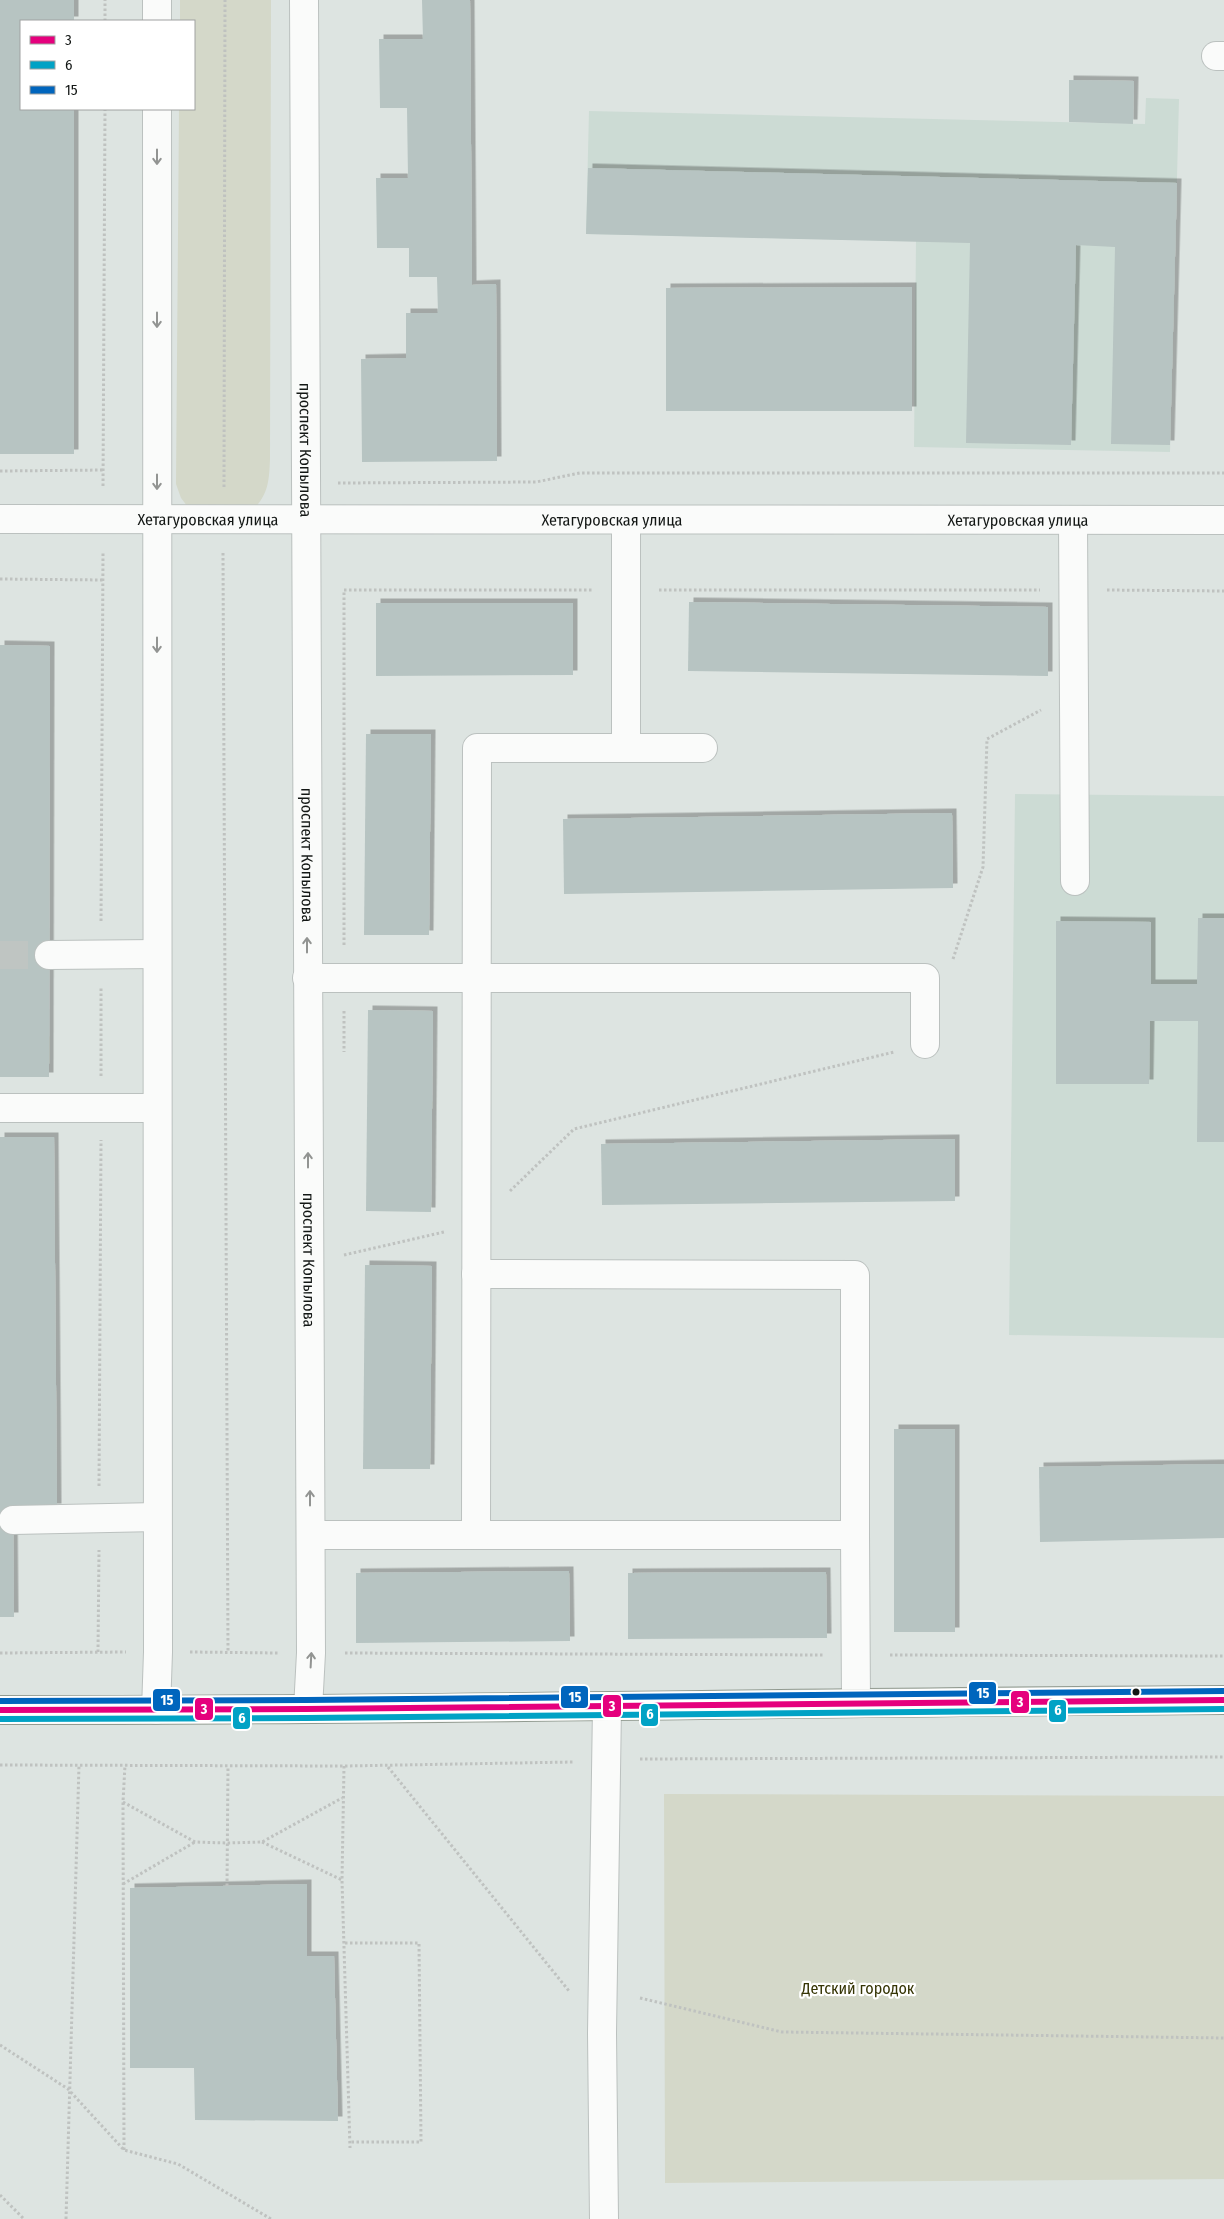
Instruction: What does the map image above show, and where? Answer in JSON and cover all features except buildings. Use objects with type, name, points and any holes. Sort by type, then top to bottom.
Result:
[{"type":"main road","points":[[0,1710],[607,1707],[856,1702],[1224,1700]]},
{"type":"street","points":[[157,20],[158,0]]},
{"type":"street","name":"проспект Копылова","points":[[304,0],[311,1653],[308,1709]]},
{"type":"street","points":[[156,1710],[158,1652],[156,1517],[157,110]]},
{"type":"street","name":"Хетагуровская улица","points":[[0,519],[1224,520]]},
{"type":"street","points":[[626,520],[626,748]]},
{"type":"street","points":[[1073,520],[1075,881]]},
{"type":"street","points":[[476,1534],[477,748],[703,748]]},
{"type":"street","points":[[49,955],[156,954]]},
{"type":"street","points":[[307,978],[925,978],[925,1044]]},
{"type":"street","points":[[0,1108],[156,1108]]},
{"type":"street","points":[[476,1274],[855,1275],[856,1702]]},
{"type":"street","points":[[13,1520],[156,1517]]},
{"type":"street","points":[[310,1534],[855,1535]]},
{"type":"street","points":[[604,2219],[602,2033],[607,1707]]},
{"type":"path","points":[[105,0],[105,20]]},
{"type":"path","points":[[225,0],[224,519],[222,582],[228,1652]]},
{"type":"path","points":[[98,1652],[105,110]]},
{"type":"path","points":[[0,471],[103,470]]},
{"type":"path","points":[[333,483],[536,482],[580,474],[1224,473]]},
{"type":"path","points":[[0,578],[103,580]]},
{"type":"path","points":[[1074,590],[1224,591]]},
{"type":"path","points":[[952,960],[983,867],[987,739],[1074,693]]},
{"type":"path","points":[[344,1254],[476,1225],[574,1129],[925,1044]]},
{"type":"path","points":[[0,1653],[228,1652],[1224,1656]]},
{"type":"path","points":[[0,1765],[387,1766],[641,1759],[1224,1757]]},
{"type":"path","points":[[66,2219],[68,2089],[79,1765]]},
{"type":"path","points":[[124,2150],[123,1802],[125,1765]]},
{"type":"path","points":[[227,1886],[228,1766]]},
{"type":"path","points":[[344,1766],[342,1880],[346,1943],[350,2148]]},
{"type":"path","points":[[387,1766],[602,2033]]},
{"type":"path","points":[[262,1842],[342,1798]]},
{"type":"path","points":[[123,1802],[195,1842],[262,1842],[342,1880]]},
{"type":"path","points":[[123,1884],[195,1842]]},
{"type":"path","points":[[346,1943],[419,1943],[421,2142],[350,2142]]},
{"type":"path","points":[[640,1998],[782,2032],[1224,2038]]},
{"type":"path","points":[[0,2045],[68,2089],[124,2150],[178,2164],[271,2219]]},
{"type":"path","points":[[0,2195],[24,2219]]},
{"type":"shaded area","points":[[1146,98],[1179,99],[1170,452],[914,447],[916,241],[586,234],[589,111],[1145,124]]},
{"type":"shaded area","points":[[1015,794],[1224,796],[1224,1338],[1009,1335]]},
{"type":"green space","points":[[180,0],[271,0],[270,459],[269,476],[264,495],[249,514],[191,511],[181,498],[176,484],[179,110],[195,110],[195,20],[180,20]]},
{"type":"green space","name":"Детский городок","points":[[664,1794],[1224,1796],[1224,2179],[665,2183]]},
{"type":"tunnel","points":[[0,955],[49,955]]},
{"type":"transit line","name":"15","points":[[0,1701],[1224,1691]]},
{"type":"transit line","name":"3","points":[[0,1710],[1224,1700]]},
{"type":"transit line","name":"6","points":[[0,1719],[1224,1709]]}]
